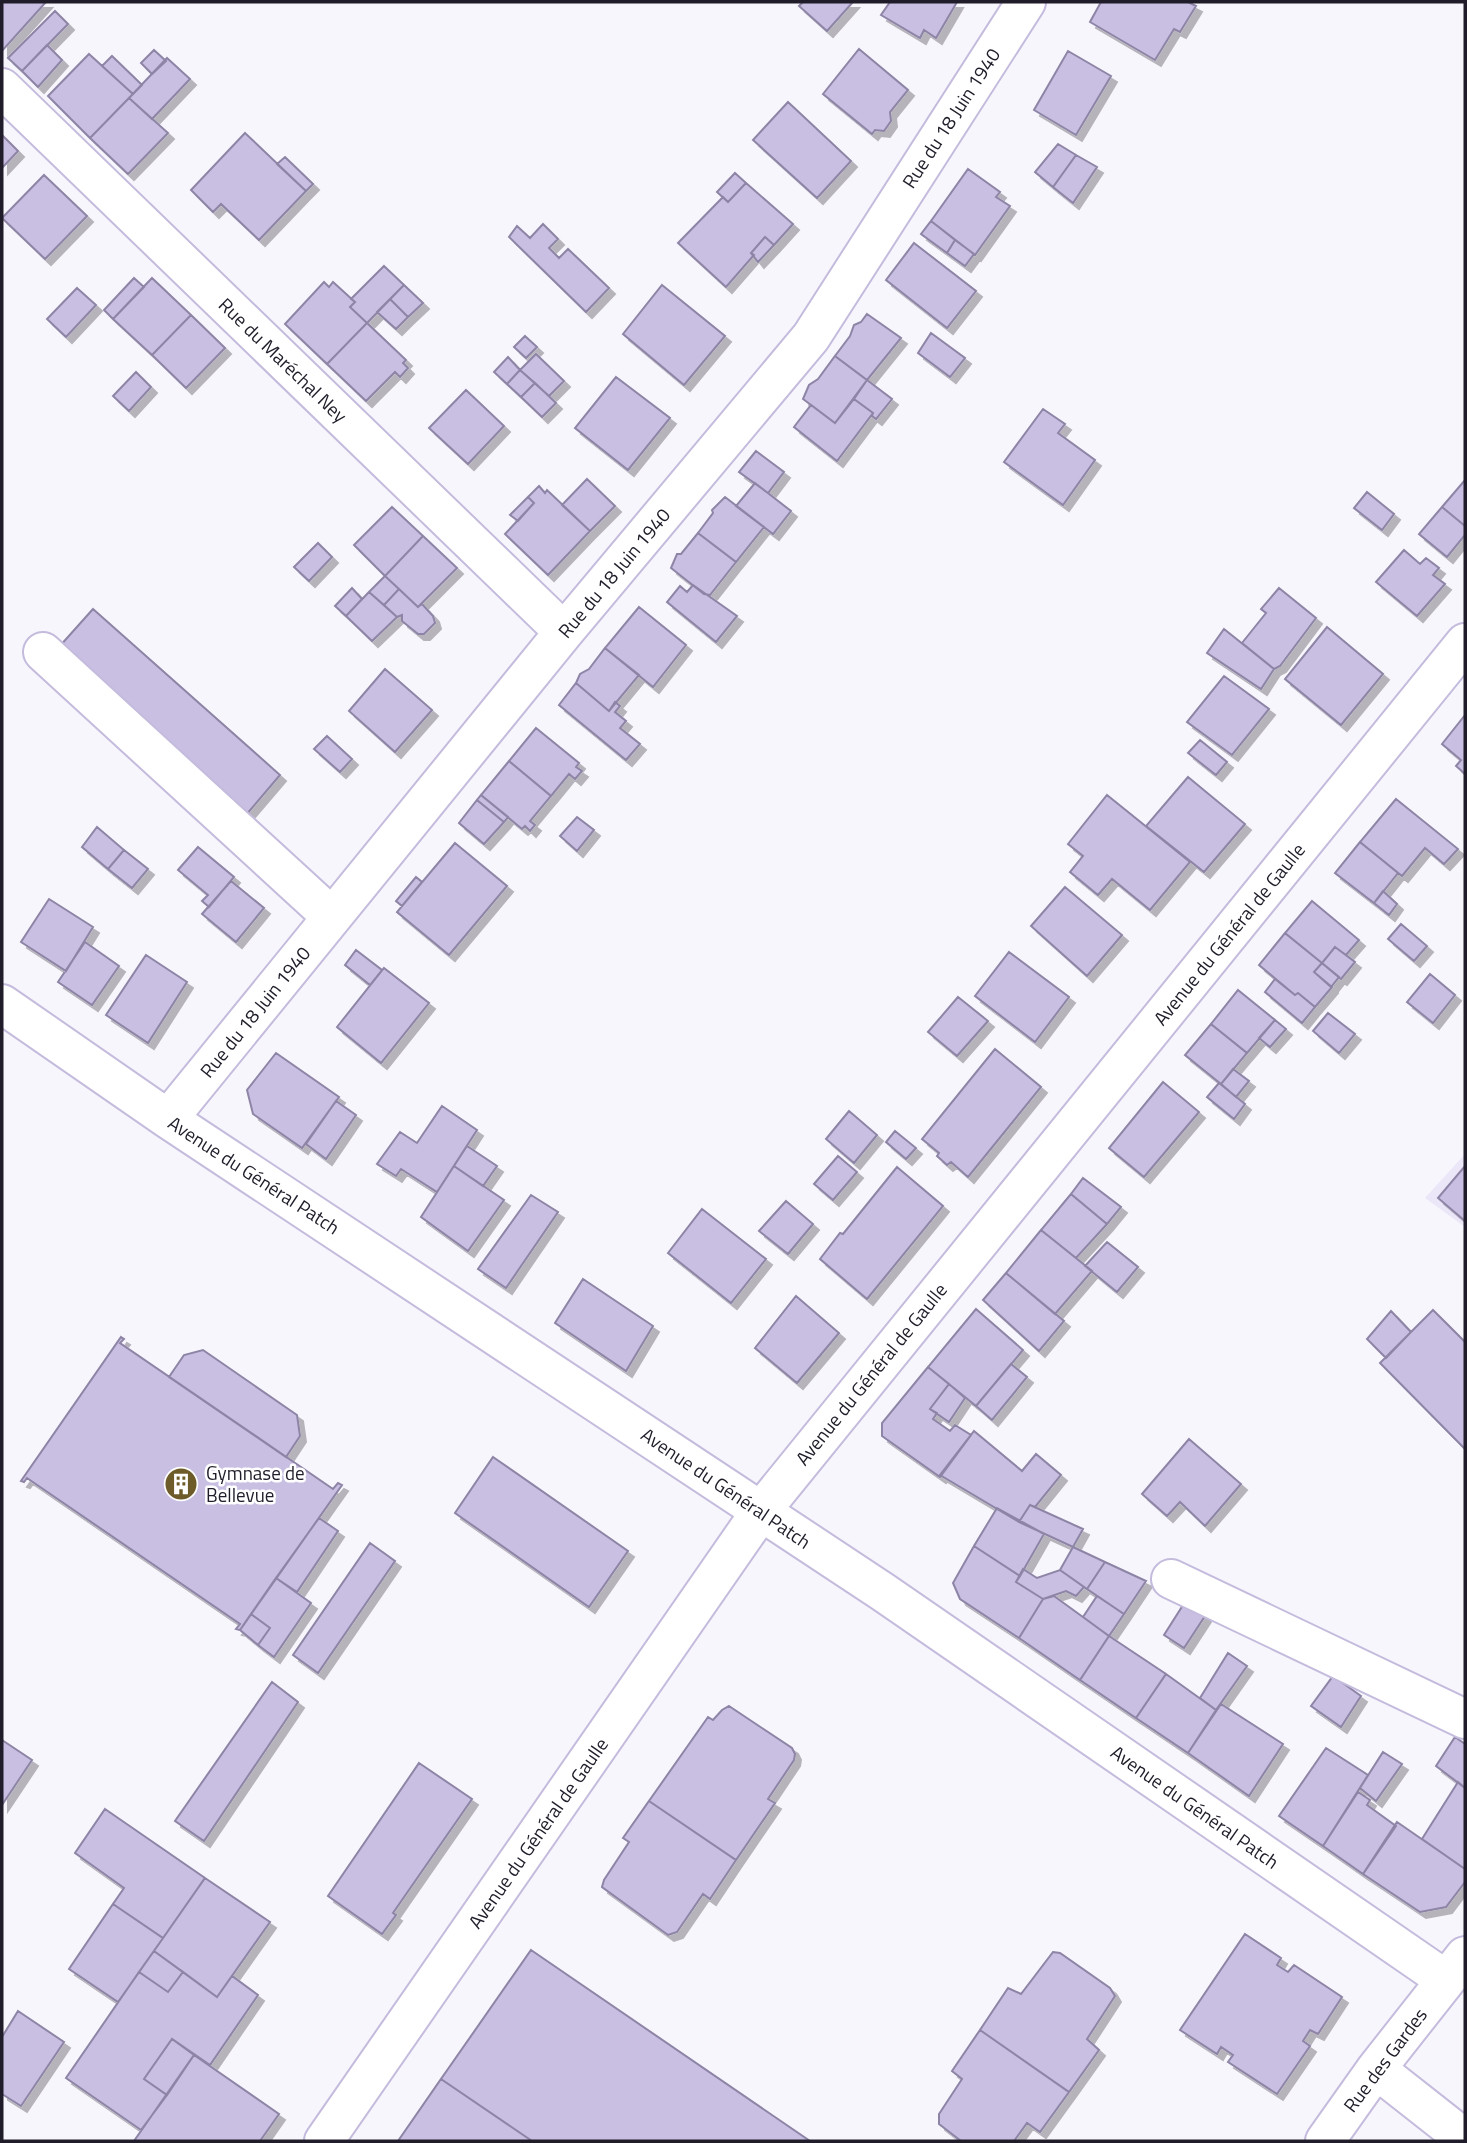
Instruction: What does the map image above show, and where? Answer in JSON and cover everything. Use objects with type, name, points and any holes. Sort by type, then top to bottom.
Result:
[{"type":"street","name":"Rue du 18 Juin 1940","points":[[168,1119],[565,632],[811,337],[1026,2]]},
{"type":"street","name":"Rue du Maréchal Ney","points":[[2,88],[565,632]]},
{"type":"street","name":"Avenue du Général de Gaulle","points":[[324,2141],[761,1511],[1465,643]]},
{"type":"street","points":[[43,652],[332,917]]},
{"type":"street","name":"Avenue du Général Patch","points":[[2,1004],[168,1119],[1456,1968]]},
{"type":"street","points":[[1171,1579],[1465,1718]]},
{"type":"street","name":"Rue des Gardes","points":[[1325,2141],[1376,2069],[1456,1968]]},
{"type":"street","points":[[1376,2069],[1465,2139]]},
{"type":"shaded area","points":[[1465,1154],[1465,1227],[1425,1198]]},
{"type":"building","points":[[2,2],[46,2],[2,51]]},
{"type":"building","points":[[803,2],[853,2],[827,31],[799,6]]},
{"type":"building","points":[[890,2],[957,2],[936,38],[924,30],[920,38],[881,15]]},
{"type":"building","points":[[1101,2],[1188,2],[1196,6],[1180,32],[1174,29],[1155,60],[1090,22]]},
{"type":"building","points":[[55,11],[68,24],[22,71],[8,58]]},
{"type":"building","points":[[47,45],[62,60],[38,87],[22,71]]},
{"type":"building","points":[[859,49],[908,90],[890,112],[891,121],[884,131],[875,130],[872,134],[823,94]]},
{"type":"building","points":[[154,50],[166,61],[152,74],[141,63]]},
{"type":"building","points":[[1068,51],[1111,76],[1076,135],[1034,110]]},
{"type":"building","points":[[89,54],[133,94],[90,138],[48,96]]},
{"type":"building","points":[[112,56],[142,85],[133,94],[102,66]]},
{"type":"building","points":[[167,58],[190,79],[152,119],[129,98]]},
{"type":"building","points":[[129,98],[168,133],[128,174],[90,138]]},
{"type":"building","points":[[788,102],[851,161],[817,198],[753,140]]},
{"type":"building","points":[[245,133],[306,191],[259,240],[221,204],[213,212],[191,190]]},
{"type":"building","points":[[2,135],[18,151],[2,168]]},
{"type":"building","points":[[1058,144],[1076,155],[1053,187],[1035,172]]},
{"type":"building","points":[[1076,155],[1097,167],[1073,203],[1053,187]]},
{"type":"building","points":[[285,157],[313,184],[306,191],[277,164]]},
{"type":"building","points":[[968,169],[1000,192],[996,197],[1010,206],[975,255],[931,221]]},
{"type":"building","points":[[735,173],[746,183],[728,202],[717,192]]},
{"type":"building","points":[[44,175],[87,216],[45,259],[2,218]]},
{"type":"building","points":[[746,183],[793,224],[774,245],[765,237],[751,253],[754,255],[726,287],[678,243],[723,197],[728,202]]},
{"type":"building","points":[[931,221],[955,240],[947,253],[921,234]]},
{"type":"building","points":[[543,224],[558,239],[549,248],[559,258],[568,249],[609,288],[586,312],[509,237],[517,226],[530,238]]},
{"type":"building","points":[[765,237],[774,245],[758,262],[751,253]]},
{"type":"building","points":[[955,240],[974,254],[965,266],[947,253]]},
{"type":"building","points":[[914,243],[976,291],[947,328],[886,280]]},
{"type":"building","points":[[384,266],[404,285],[367,323],[350,307],[355,302],[351,299]]},
{"type":"building","points":[[134,278],[144,287],[113,319],[104,310]]},
{"type":"building","points":[[152,278],[191,315],[152,355],[113,319]]},
{"type":"building","points":[[324,282],[329,287],[333,282],[355,302],[350,307],[367,323],[327,364],[285,324]]},
{"type":"building","points":[[404,285],[423,303],[408,317],[390,299]]},
{"type":"building","points":[[662,285],[725,336],[684,385],[623,334]]},
{"type":"building","points":[[77,288],[96,305],[66,337],[47,319]]},
{"type":"building","points":[[390,299],[408,317],[396,329],[377,312]]},
{"type":"building","points":[[867,314],[901,338],[867,380],[835,356],[850,336],[854,325],[861,322]]},
{"type":"building","points":[[191,315],[225,348],[186,388],[152,355]]},
{"type":"building","points":[[367,323],[406,360],[403,363],[408,368],[400,377],[395,372],[366,401],[327,364]]},
{"type":"building","points":[[931,333],[965,358],[950,377],[918,353]]},
{"type":"building","points":[[525,336],[537,347],[526,358],[514,347]]},
{"type":"building","points":[[536,354],[564,381],[549,396],[520,370]]},
{"type":"building","points":[[835,356],[867,380],[835,423],[803,399],[809,385],[818,379]]},
{"type":"building","points":[[508,357],[520,370],[507,384],[494,372]]},
{"type":"building","points":[[520,370],[535,383],[521,397],[507,384]]},
{"type":"building","points":[[136,372],[151,387],[129,411],[113,396]]},
{"type":"building","points":[[616,377],[670,418],[628,470],[575,428]]},
{"type":"building","points":[[867,380],[892,399],[876,419],[872,416],[873,413],[854,399]]},
{"type":"building","points":[[535,383],[556,403],[542,417],[521,397]]},
{"type":"building","points":[[466,390],[504,426],[468,464],[429,428]]},
{"type":"building","points":[[854,399],[873,413],[837,461],[794,427],[811,405],[835,423]]},
{"type":"building","points":[[1043,409],[1065,424],[1058,433],[1095,460],[1063,505],[1004,462]]},
{"type":"building","points":[[756,451],[784,472],[768,493],[739,472]]},
{"type":"building","points":[[587,479],[615,506],[590,531],[562,505]]},
{"type":"building","points":[[1465,480],[1465,526],[1442,507]]},
{"type":"building","points":[[755,483],[791,511],[773,534],[736,506]]},
{"type":"building","points":[[539,486],[545,493],[547,490],[590,531],[548,575],[505,534],[534,503],[528,497]]},
{"type":"building","points":[[1367,492],[1394,514],[1382,530],[1354,508]]},
{"type":"building","points":[[528,497],[534,503],[518,521],[510,515]]},
{"type":"building","points":[[725,497],[764,527],[736,562],[698,533],[713,513],[712,510]]},
{"type":"building","points":[[392,507],[423,536],[385,576],[354,545]]},
{"type":"building","points":[[1442,507],[1465,526],[1465,535],[1447,557],[1419,534]]},
{"type":"building","points":[[698,533],[736,562],[710,595],[704,594],[671,568],[677,554],[681,554]]},
{"type":"building","points":[[423,536],[457,568],[418,607],[385,576]]},
{"type":"building","points":[[318,543],[332,557],[309,581],[294,567]]},
{"type":"building","points":[[1404,550],[1420,564],[1426,558],[1439,568],[1433,575],[1445,584],[1417,616],[1376,582]]},
{"type":"building","points":[[385,576],[399,589],[384,605],[369,592]]},
{"type":"building","points":[[693,585],[737,616],[716,642],[667,602],[680,586],[687,592]]},
{"type":"building","points":[[352,588],[362,599],[346,616],[335,606]]},
{"type":"building","points":[[1279,588],[1316,618],[1280,666],[1274,669],[1242,643],[1266,613],[1261,609]]},
{"type":"building","points":[[399,589],[418,607],[422,604],[433,616],[435,623],[424,634],[418,634],[402,621],[402,615],[397,617],[384,605]]},
{"type":"building","points":[[369,592],[397,617],[372,641],[346,616]]},
{"type":"building","points":[[639,607],[686,645],[653,687],[605,648]]},
{"type":"building","points":[[93,609],[280,775],[246,815],[59,647]]},
{"type":"building","points":[[1327,627],[1383,674],[1341,725],[1285,679]]},
{"type":"building","points":[[1224,629],[1274,669],[1261,689],[1207,653]]},
{"type":"building","points":[[605,648],[639,675],[609,711],[576,683],[580,674],[589,669]]},
{"type":"building","points":[[385,669],[432,710],[395,752],[349,711]]},
{"type":"building","points":[[1224,676],[1269,709],[1232,755],[1187,722]]},
{"type":"building","points":[[576,683],[609,711],[615,702],[620,706],[615,712],[626,721],[620,728],[640,744],[626,760],[559,705]]},
{"type":"building","points":[[1465,715],[1465,774],[1456,766],[1461,760],[1442,744]]},
{"type":"building","points":[[536,728],[579,763],[576,767],[582,771],[575,779],[569,774],[551,796],[509,761]]},
{"type":"building","points":[[327,736],[352,759],[340,772],[314,749]]},
{"type":"building","points":[[1200,740],[1227,762],[1216,775],[1188,753]]},
{"type":"building","points":[[509,761],[551,796],[530,821],[535,825],[530,831],[525,826],[522,829],[481,795]]},
{"type":"building","points":[[1188,777],[1245,824],[1204,872],[1146,826]]},
{"type":"building","points":[[481,795],[508,817],[504,822],[477,800]]},
{"type":"building","points":[[1107,795],[1190,862],[1150,910],[1112,879],[1098,895],[1070,872],[1083,856],[1068,844]]},
{"type":"building","points":[[1396,799],[1458,849],[1444,864],[1425,848],[1402,876],[1360,842]]},
{"type":"building","points":[[477,800],[504,822],[484,844],[459,823]]},
{"type":"building","points":[[577,817],[594,830],[577,851],[560,836]]},
{"type":"building","points":[[97,827],[124,850],[108,869],[82,847]]},
{"type":"building","points":[[1360,842],[1398,873],[1374,903],[1335,873]]},
{"type":"building","points":[[455,843],[507,886],[449,955],[397,912]]},
{"type":"building","points":[[198,847],[234,877],[209,907],[202,901],[208,895],[178,870]]},
{"type":"building","points":[[124,850],[148,869],[132,888],[108,869]]},
{"type":"building","points":[[416,877],[422,882],[402,906],[396,901]]},
{"type":"building","points":[[231,881],[264,908],[236,942],[202,914]]},
{"type":"building","points":[[1065,887],[1122,935],[1087,976],[1031,926]]},
{"type":"building","points":[[1383,891],[1397,904],[1389,915],[1374,903]]},
{"type":"building","points":[[49,899],[93,927],[66,971],[21,942]]},
{"type":"building","points":[[1312,901],[1359,940],[1346,955],[1335,947],[1322,963],[1285,933]]},
{"type":"building","points":[[1401,924],[1427,946],[1414,961],[1388,939]]},
{"type":"building","points":[[1285,933],[1322,963],[1314,972],[1332,987],[1315,1007],[1298,993],[1295,995],[1259,965]]},
{"type":"building","points":[[85,942],[119,966],[92,1005],[58,982]]},
{"type":"building","points":[[1335,947],[1355,962],[1341,979],[1322,963]]},
{"type":"building","points":[[356,950],[382,970],[370,985],[345,965]]},
{"type":"building","points":[[1009,952],[1069,997],[1035,1042],[975,996]]},
{"type":"building","points":[[146,955],[187,982],[148,1043],[106,1015]]},
{"type":"building","points":[[1322,963],[1339,977],[1331,987],[1314,972]]},
{"type":"building","points":[[384,968],[429,1003],[381,1063],[337,1027]]},
{"type":"building","points":[[1430,974],[1455,995],[1433,1023],[1407,1002]]},
{"type":"building","points":[[1275,979],[1315,1007],[1302,1023],[1265,992]]},
{"type":"building","points":[[1238,990],[1275,1020],[1247,1053],[1211,1024]]},
{"type":"building","points":[[958,997],[988,1021],[957,1056],[928,1032]]},
{"type":"building","points":[[1328,1013],[1355,1034],[1339,1053],[1313,1031]]},
{"type":"building","points":[[1275,1020],[1286,1029],[1270,1047],[1259,1038]]},
{"type":"building","points":[[1211,1024],[1247,1053],[1221,1084],[1185,1055]]},
{"type":"building","points":[[995,1049],[1041,1087],[968,1177],[951,1162],[947,1165],[937,1156],[939,1153],[922,1139]]},
{"type":"building","points":[[276,1053],[339,1097],[302,1148],[253,1114],[247,1090]]},
{"type":"building","points":[[1233,1069],[1249,1081],[1236,1097],[1221,1084]]},
{"type":"building","points":[[1163,1082],[1199,1112],[1144,1177],[1109,1148]]},
{"type":"building","points":[[1219,1083],[1245,1104],[1234,1119],[1207,1097]]},
{"type":"building","points":[[336,1101],[356,1115],[326,1159],[306,1144]]},
{"type":"building","points":[[442,1106],[477,1130],[437,1192],[401,1169],[396,1176],[377,1164],[400,1132],[417,1143]]},
{"type":"building","points":[[849,1111],[877,1135],[854,1163],[826,1139]]},
{"type":"building","points":[[895,1131],[916,1148],[906,1159],[886,1142]]},
{"type":"building","points":[[467,1146],[497,1166],[483,1186],[454,1166]]},
{"type":"building","points":[[838,1156],[857,1172],[833,1200],[814,1184]]},
{"type":"building","points":[[454,1166],[504,1200],[468,1251],[421,1217]]},
{"type":"building","points":[[1465,1166],[1465,1221],[1438,1198]]},
{"type":"building","points":[[897,1167],[943,1206],[867,1299],[820,1259]]},
{"type":"building","points":[[1083,1178],[1121,1207],[1107,1224],[1071,1194]]},
{"type":"building","points":[[1071,1194],[1107,1224],[1076,1258],[1041,1230]]},
{"type":"building","points":[[531,1195],[558,1212],[506,1288],[478,1269]]},
{"type":"building","points":[[786,1201],[813,1224],[788,1254],[759,1231]]},
{"type":"building","points":[[702,1209],[766,1259],[731,1303],[668,1253]]},
{"type":"building","points":[[1041,1230],[1092,1271],[1055,1314],[1006,1273]]},
{"type":"building","points":[[1107,1242],[1138,1267],[1117,1292],[1085,1266]]},
{"type":"building","points":[[1006,1273],[1064,1321],[1039,1351],[983,1300]]},
{"type":"building","points":[[583,1279],[653,1326],[626,1371],[555,1323]]},
{"type":"building","points":[[796,1296],[839,1333],[797,1383],[755,1348]]},
{"type":"building","points":[[976,1309],[1023,1350],[976,1406],[928,1367]]},
{"type":"building","points":[[1433,1310],[1465,1342],[1465,1449],[1380,1363]]},
{"type":"building","points":[[1391,1311],[1411,1332],[1386,1358],[1367,1339]]},
{"type":"building","name":"Gymnase de Bellevue","points":[[121,1337],[124,1339],[120,1343],[333,1489],[338,1483],[342,1485],[240,1630],[236,1629],[240,1624],[27,1478],[24,1482],[21,1481]]},
{"type":"building","points":[[203,1350],[297,1415],[300,1436],[286,1457],[169,1377],[184,1355]]},
{"type":"building","points":[[1011,1364],[1027,1377],[992,1420],[976,1406]]},
{"type":"building","points":[[928,1367],[949,1384],[930,1409],[937,1413],[933,1419],[950,1431],[955,1425],[971,1435],[940,1477],[882,1436],[882,1423]]},
{"type":"building","points":[[949,1384],[965,1398],[949,1422],[930,1409]]},
{"type":"building","points":[[974,1431],[1022,1471],[1036,1454],[1061,1475],[1035,1507],[1030,1505],[1019,1522],[940,1475]]},
{"type":"building","points":[[1189,1439],[1241,1484],[1205,1526],[1180,1502],[1167,1516],[1142,1494]]},
{"type":"building","points":[[493,1457],[628,1551],[589,1607],[455,1513]]},
{"type":"building","points":[[1030,1505],[1083,1529],[1073,1547],[1019,1522]]},
{"type":"building","points":[[997,1508],[1044,1534],[1020,1576],[974,1546]]},
{"type":"building","points":[[319,1518],[338,1531],[297,1592],[276,1578]]},
{"type":"building","points":[[370,1543],[395,1561],[318,1673],[293,1655]]},
{"type":"building","points":[[974,1546],[1020,1576],[1016,1582],[1043,1599],[1019,1638],[960,1599],[953,1583]]},
{"type":"building","points":[[1073,1547],[1105,1562],[1087,1589],[1060,1570]]},
{"type":"building","points":[[1105,1562],[1146,1581],[1124,1614],[1087,1589]]},
{"type":"building","points":[[1023,1569],[1037,1578],[1060,1570],[1084,1587],[1076,1596],[1066,1591],[1043,1599],[1016,1582]]},
{"type":"building","points":[[276,1578],[311,1603],[274,1657],[258,1645],[270,1628],[251,1614]]},
{"type":"building","points":[[1054,1596],[1109,1636],[1080,1680],[1019,1638],[1043,1599]]},
{"type":"building","points":[[1097,1596],[1124,1614],[1109,1636],[1083,1617]]},
{"type":"building","points":[[1185,1602],[1205,1616],[1184,1648],[1164,1635]]},
{"type":"building","points":[[251,1614],[270,1628],[258,1645],[240,1630]]},
{"type":"building","points":[[1109,1636],[1166,1674],[1136,1718],[1080,1680]]},
{"type":"building","points":[[1228,1653],[1247,1666],[1216,1710],[1200,1698]]},
{"type":"building","points":[[1166,1674],[1216,1710],[1188,1753],[1136,1718]]},
{"type":"building","points":[[1333,1676],[1361,1696],[1341,1727],[1311,1706]]},
{"type":"building","points":[[272,1682],[298,1702],[204,1841],[175,1821]]},
{"type":"building","points":[[1221,1704],[1283,1744],[1249,1796],[1188,1753]]},
{"type":"building","points":[[729,1706],[792,1748],[795,1754],[794,1760],[768,1799],[775,1803],[736,1860],[649,1801],[708,1717],[713,1720]]},
{"type":"building","points":[[1455,1737],[1465,1744],[1465,1788],[1436,1766]]},
{"type":"building","points":[[2,1740],[32,1760],[2,1805]]},
{"type":"building","points":[[1326,1748],[1368,1775],[1323,1846],[1279,1816]]},
{"type":"building","points":[[1383,1752],[1402,1764],[1376,1801],[1360,1788]]},
{"type":"building","points":[[419,1763],[472,1799],[393,1913],[396,1915],[382,1934],[328,1896]]},
{"type":"building","points":[[1458,1782],[1465,1788],[1465,1869],[1422,1839]]},
{"type":"building","points":[[1358,1792],[1370,1800],[1367,1805],[1396,1826],[1363,1874],[1323,1846]]},
{"type":"building","points":[[649,1801],[736,1860],[710,1899],[703,1894],[677,1932],[668,1935],[602,1887],[629,1842],[623,1838]]},
{"type":"building","points":[[105,1809],[205,1878],[163,1938],[113,1904],[124,1888],[75,1853]]},
{"type":"building","points":[[1397,1822],[1465,1869],[1465,1882],[1446,1907],[1420,1912],[1363,1874]]},
{"type":"building","points":[[205,1878],[270,1922],[217,1997],[154,1951]]},
{"type":"building","points":[[113,1904],[163,1938],[118,2002],[69,1969]]},
{"type":"building","points":[[1245,1934],[1281,1958],[1277,1965],[1288,1972],[1294,1965],[1342,1997],[1318,2034],[1310,2030],[1303,2041],[1310,2046],[1277,2094],[1228,2062],[1233,2055],[1221,2047],[1217,2054],[1180,2030]]},
{"type":"building","points":[[531,1950],[810,2141],[532,2141],[441,2079]]},
{"type":"building","points":[[154,1951],[183,1972],[168,1992],[139,1972]]},
{"type":"building","points":[[1053,1952],[1060,1953],[1110,1988],[1115,1996],[1087,2039],[1099,2050],[1069,2092],[980,2030],[1008,1988],[1021,1994]]},
{"type":"building","points":[[139,1972],[168,1992],[183,1972],[217,1997],[232,1976],[258,1995],[210,2065],[172,2039],[144,2079],[167,2095],[141,2130],[66,2078]]},
{"type":"building","points":[[18,2011],[64,2042],[21,2106],[2,2094],[2,2037]]},
{"type":"building","points":[[980,2030],[1069,2092],[1040,2132],[1027,2123],[1014,2141],[961,2141],[939,2124],[939,2114],[962,2079],[952,2071]]},
{"type":"building","points":[[172,2039],[194,2055],[167,2095],[144,2079]]},
{"type":"building","points":[[194,2055],[279,2114],[260,2141],[134,2141]]},
{"type":"building","points":[[441,2079],[532,2141],[398,2141]]},
{"type":"place","name":"Gymnase de Bellevue","points":[[181,1484]]}]
